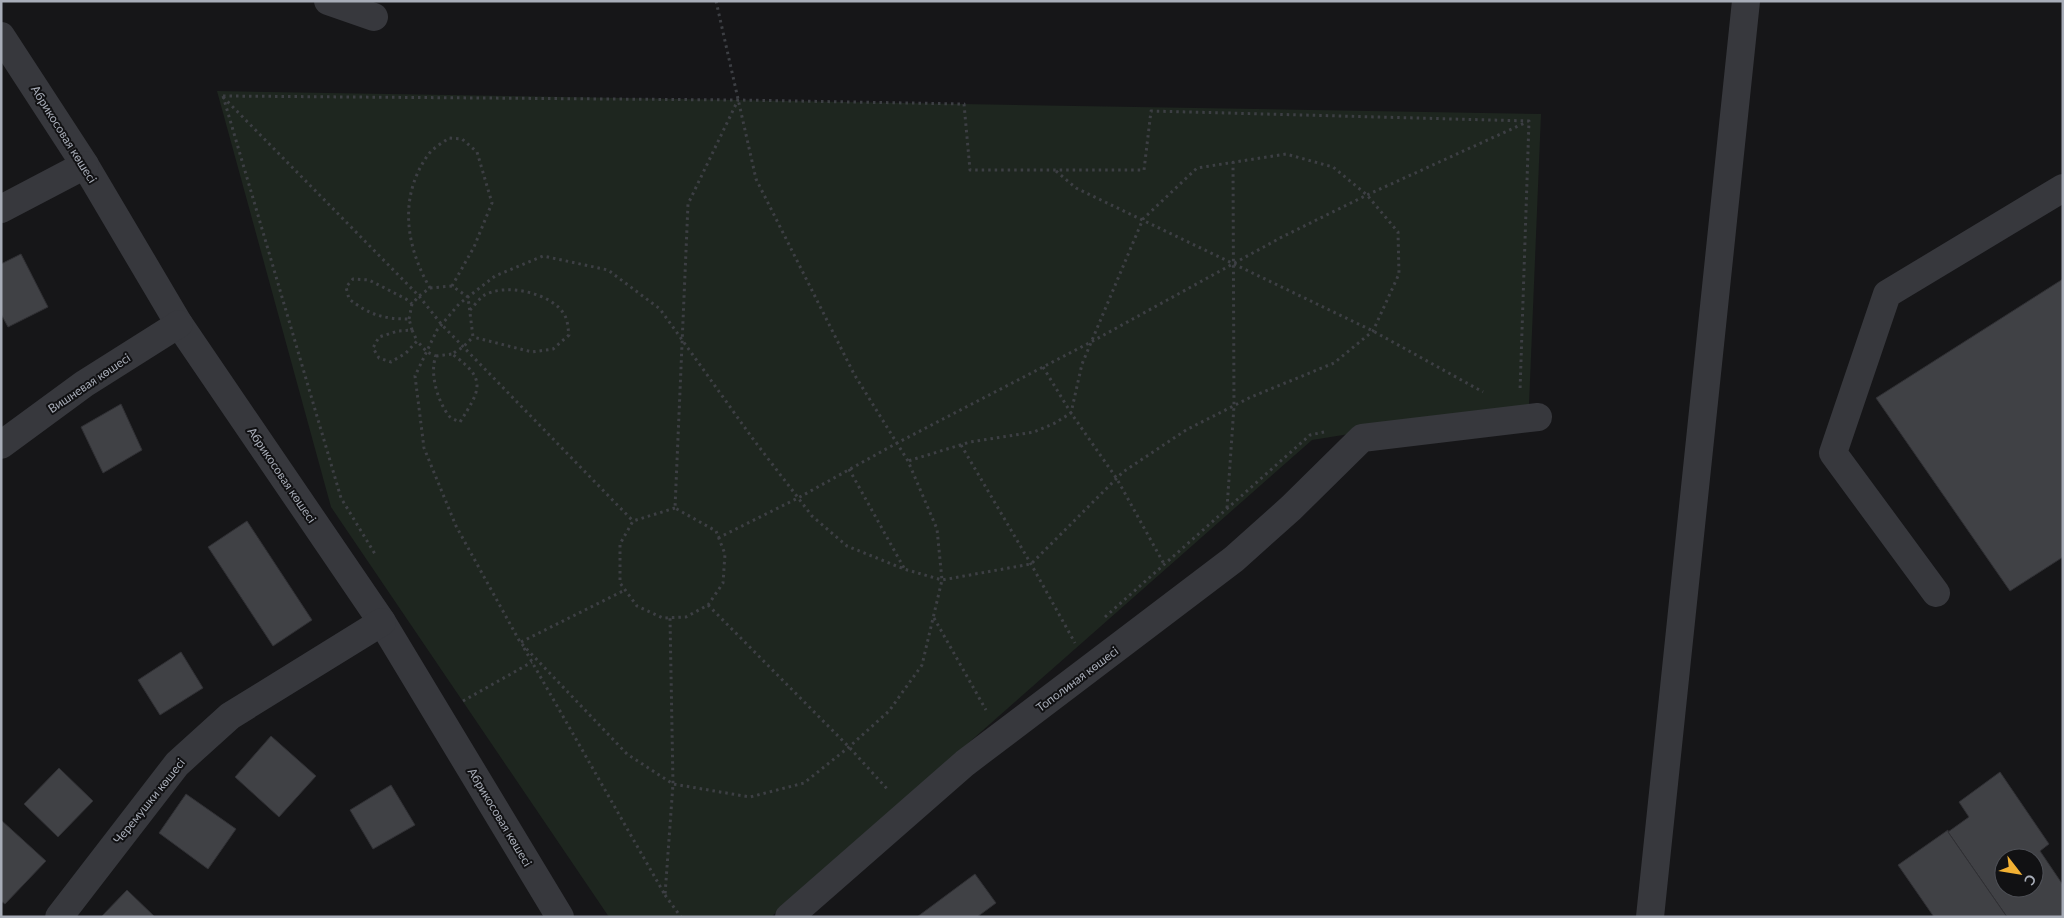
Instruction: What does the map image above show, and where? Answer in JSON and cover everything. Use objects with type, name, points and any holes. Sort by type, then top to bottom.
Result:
[{"type":"street","points":[[328,1],[374,17]]},
{"type":"street","points":[[1650,917],[1746,1]]},
{"type":"street","name":"Абрикосовая көшесі","points":[[1,36],[85,165],[180,324],[382,622],[560,917]]},
{"type":"street","points":[[1,209],[85,165]]},
{"type":"street","points":[[1936,593],[1833,453],[1887,294],[2063,188]]},
{"type":"street","name":"Вишневая көшесі","points":[[1,445],[84,384],[180,324]]},
{"type":"street","name":"Тополиная көшесі","points":[[789,917],[965,763],[1234,559],[1291,508],[1362,438],[1529,408]]},
{"type":"street","name":"Черемушки көшесі","points":[[59,917],[82,885],[183,758],[230,716],[382,622]]},
{"type":"path","points":[[520,642],[626,754],[673,784],[750,797],[804,783],[849,747],[889,711],[922,665],[942,580],[937,530],[908,460],[854,374],[756,179],[716,1]]},
{"type":"path","points":[[223,96],[738,100],[964,104],[970,170],[1144,170],[1151,111],[1529,121]]},
{"type":"path","points":[[223,96],[419,296],[442,325],[633,521]]},
{"type":"path","points":[[223,96],[341,498],[376,557]]},
{"type":"path","points":[[675,508],[688,204],[738,100]]},
{"type":"path","points":[[718,538],[798,498],[897,443],[1091,342],[1280,238],[1367,195],[1529,121]]},
{"type":"path","points":[[1529,121],[1529,408]]},
{"type":"path","points":[[430,288],[420,270],[411,244],[407,212],[417,174],[429,153],[449,138],[462,139],[477,152],[492,203],[474,247],[452,286]]},
{"type":"path","points":[[681,917],[665,895],[456,526],[424,448],[414,376],[442,325],[460,304],[495,276],[543,256],[608,270],[660,309],[812,516],[847,546],[904,569],[942,580],[1031,564],[1123,472],[1186,430],[1234,406],[1334,363],[1374,331],[1399,274],[1398,232],[1367,195],[1333,167],[1286,154],[1197,168],[1143,219],[1082,364],[1071,413],[1055,423],[1034,432],[970,442],[908,460]]},
{"type":"path","points":[[1227,508],[1234,406],[1233,162]]},
{"type":"path","points":[[1056,171],[1076,188],[1374,331],[1484,393]]},
{"type":"path","points":[[409,319],[388,319],[366,311],[349,300],[346,287],[353,279],[369,280],[412,304]]},
{"type":"path","points":[[452,286],[468,297],[473,337],[452,354],[436,356],[427,352],[417,341],[412,330],[409,319],[412,304],[430,288],[452,286]]},
{"type":"path","points":[[470,310],[484,296],[503,289],[525,291],[552,302],[566,316],[568,335],[553,349],[532,352],[473,337]]},
{"type":"path","points":[[412,330],[398,331],[380,337],[373,348],[379,358],[391,362],[406,353],[417,341]]},
{"type":"path","points":[[436,356],[432,365],[438,395],[450,418],[460,422],[474,400],[478,384],[470,367],[452,354]]},
{"type":"path","points":[[1043,367],[1071,413],[1117,479],[1164,564]]},
{"type":"path","points":[[1097,623],[1310,435],[1329,432]]},
{"type":"path","points":[[961,445],[1075,643]]},
{"type":"path","points":[[849,470],[904,569]]},
{"type":"path","points":[[675,508],[716,531],[725,554],[723,583],[708,605],[686,617],[670,618],[663,618],[636,606],[620,583],[620,544],[633,521],[675,508]]},
{"type":"path","points":[[520,642],[625,590]]},
{"type":"path","points":[[708,605],[849,747],[889,792]]},
{"type":"path","points":[[934,617],[991,718]]},
{"type":"path","points":[[665,895],[673,784],[670,618]]},
{"type":"path","points":[[1068,649],[1082,636]]},
{"type":"path","points":[[458,693],[463,701],[532,662]]},
{"type":"shaded area","points":[[217,91],[1541,114],[1529,405],[1312,440],[771,917],[609,917],[331,507]]},
{"type":"building","points":[[21,254],[48,307],[8,327],[1,314],[1,264]]},
{"type":"building","points":[[2063,279],[2063,557],[2010,591],[1876,398]]},
{"type":"building","points":[[121,404],[142,450],[103,473],[81,427]]},
{"type":"building","points":[[247,521],[312,620],[273,646],[208,547]]},
{"type":"building","points":[[181,652],[203,688],[160,715],[138,680]]},
{"type":"building","points":[[271,736],[316,776],[279,817],[235,777]]},
{"type":"building","points":[[59,768],[93,801],[58,837],[24,804]]},
{"type":"building","points":[[2000,772],[2049,844],[2044,848],[1994,848],[1994,898],[2044,898],[2044,857],[2063,885],[2063,917],[2007,917],[1948,832],[1969,817],[1959,802]]},
{"type":"building","points":[[391,785],[415,825],[373,849],[350,810]]},
{"type":"building","points":[[186,794],[236,829],[208,869],[159,833]]},
{"type":"building","points":[[1,820],[46,861],[5,904],[1,901]]},
{"type":"building","points":[[1948,830],[2007,917],[1934,917],[1898,865]]},
{"type":"building","points":[[975,874],[996,903],[977,917],[917,917]]},
{"type":"building","points":[[127,890],[155,917],[101,917]]}]
